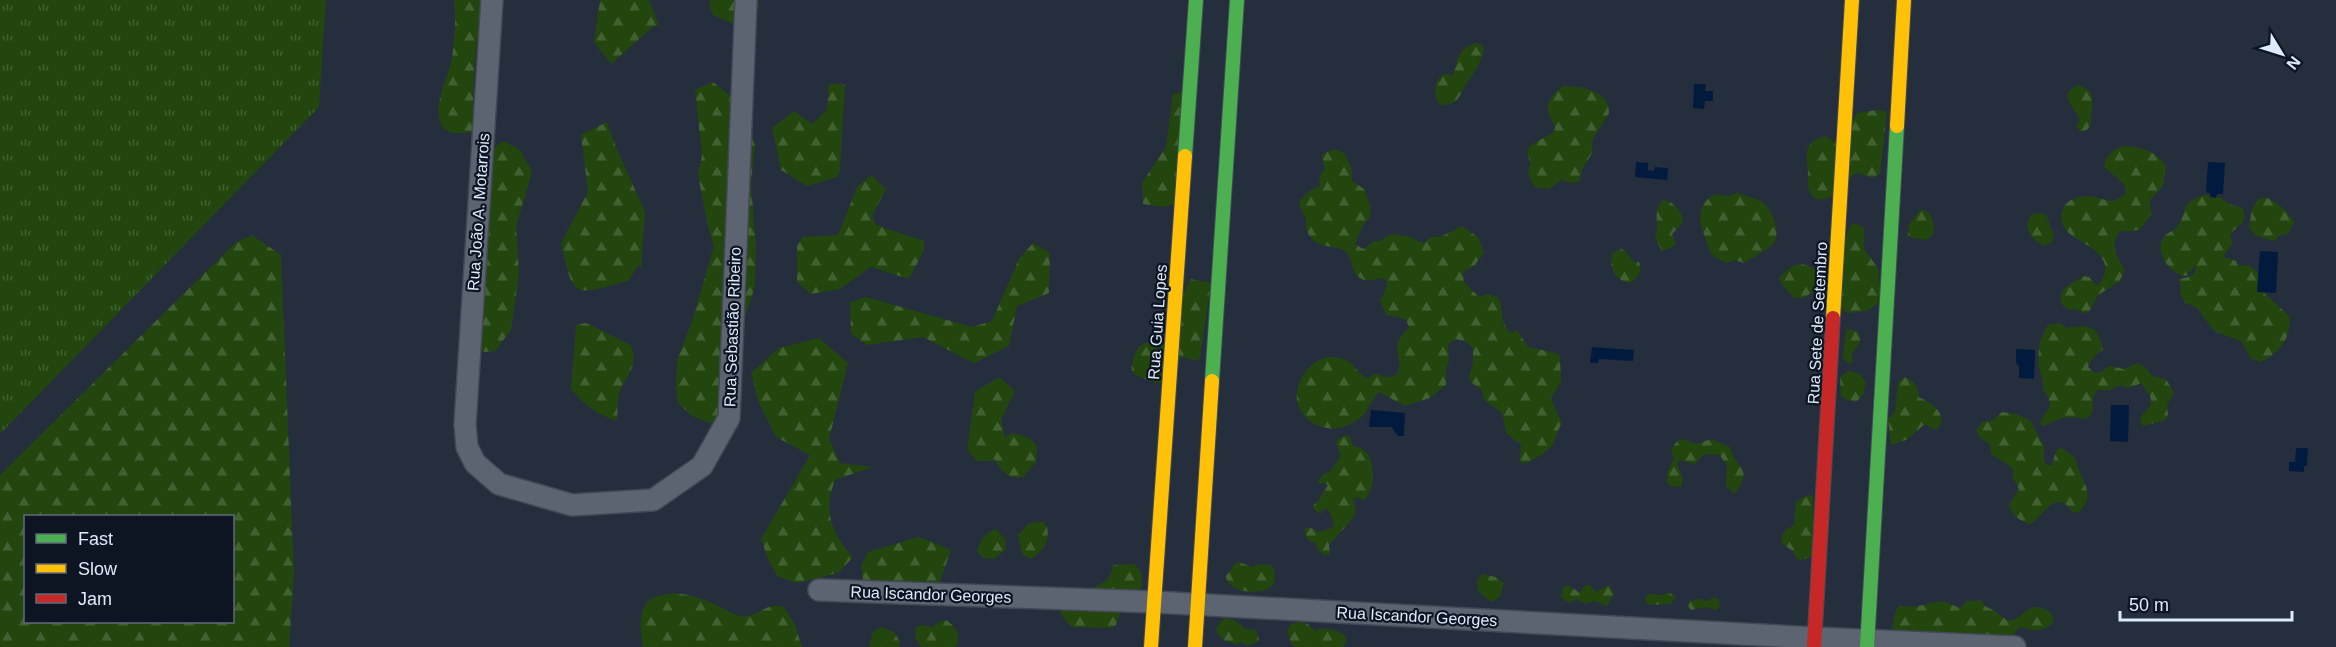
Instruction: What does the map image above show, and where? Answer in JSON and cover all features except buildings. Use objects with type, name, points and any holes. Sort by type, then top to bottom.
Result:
[{"type":"main road","name":"Rua Guia Lopes","points":[[1151,647],[1196,0]]},
{"type":"main road","points":[[1194,647],[1237,0]]},
{"type":"main road","name":"Rua Sete de Setembro","points":[[1815,643],[1852,0]]},
{"type":"main road","points":[[1867,643],[1904,0]]},
{"type":"street","name":"Rua João A. Motarrois","points":[[465,424],[492,0]]},
{"type":"street","name":"Rua Sebastião Ribeiro","points":[[465,424],[468,447],[475,464],[499,484],[572,505],[653,500],[702,466],[729,418],[746,0]]},
{"type":"street","name":"Rua Iscandor Georges","points":[[819,590],[1154,602],[1815,643],[2015,647]]},
{"type":"green space","points":[[0,0],[326,0],[319,107],[0,434]]},
{"type":"green space","points":[[454,0],[491,0],[484,13],[477,46],[472,132],[451,133],[442,126],[439,118],[438,109],[453,50]]},
{"type":"green space","points":[[600,0],[649,0],[659,25],[654,26],[611,64],[594,42]]},
{"type":"green space","points":[[710,0],[758,0],[759,6],[751,25],[741,27],[713,15],[709,6]]},
{"type":"green space","points":[[1476,43],[1481,44],[1484,48],[1478,66],[1457,100],[1450,104],[1439,104],[1435,92],[1436,83],[1444,74],[1453,75],[1462,51]]},
{"type":"green space","points":[[713,82],[744,107],[755,145],[751,184],[756,247],[755,286],[743,324],[729,418],[710,423],[692,416],[678,403],[676,389],[677,360],[692,321],[714,246],[698,175],[702,155],[695,90]]},
{"type":"green space","points":[[829,84],[845,84],[840,170],[837,177],[807,186],[781,170],[772,128],[794,111],[812,124],[827,110]]},
{"type":"green space","points":[[2079,85],[2090,91],[2092,99],[2091,124],[2087,130],[2081,132],[2076,126],[2080,120],[2078,115],[2067,97],[2072,89]]},
{"type":"green space","points":[[1563,86],[1585,88],[1599,94],[1608,105],[1609,113],[1593,139],[1591,155],[1583,167],[1579,182],[1570,183],[1561,180],[1549,189],[1534,187],[1528,174],[1530,164],[1527,150],[1554,131],[1555,127],[1549,114],[1549,102]]},
{"type":"green space","points":[[1187,91],[1179,203],[1163,207],[1143,204],[1142,183],[1166,147],[1173,94]]},
{"type":"green space","points":[[1877,110],[1887,112],[1880,174],[1872,178],[1858,173],[1853,175],[1831,197],[1821,200],[1813,196],[1808,186],[1809,146],[1826,136],[1838,145],[1857,113]]},
{"type":"green space","points":[[607,122],[645,212],[641,269],[639,264],[628,281],[596,289],[579,289],[573,284],[569,275],[561,243],[588,192],[581,135]]},
{"type":"green space","points":[[504,141],[520,150],[532,171],[516,227],[519,274],[511,330],[495,351],[485,352],[466,346],[492,155],[496,146]]},
{"type":"green space","points":[[2124,146],[2148,151],[2162,161],[2166,166],[2163,186],[2150,200],[2151,215],[2139,230],[2119,232],[2116,237],[2116,251],[2125,270],[2119,282],[2098,295],[2089,312],[2070,310],[2062,305],[2063,290],[2083,276],[2089,277],[2097,286],[2103,277],[2105,267],[2098,254],[2063,226],[2061,218],[2063,209],[2070,201],[2080,197],[2090,196],[2114,201],[2126,194],[2124,184],[2104,167],[2111,153]]},
{"type":"green space","points":[[1335,149],[1344,153],[1351,167],[1352,181],[1364,189],[1371,208],[1370,217],[1363,225],[1355,244],[1363,249],[1374,241],[1379,241],[1392,234],[1411,237],[1424,243],[1430,237],[1440,237],[1462,226],[1479,238],[1484,252],[1475,265],[1463,272],[1464,282],[1479,297],[1488,294],[1498,297],[1506,327],[1510,333],[1517,330],[1528,347],[1556,353],[1560,356],[1561,381],[1551,399],[1562,423],[1552,446],[1542,454],[1522,464],[1521,445],[1506,433],[1502,413],[1484,400],[1482,391],[1471,382],[1469,377],[1473,363],[1473,348],[1465,341],[1455,339],[1448,345],[1446,385],[1430,398],[1405,406],[1379,392],[1360,418],[1346,426],[1333,428],[1320,426],[1309,420],[1301,411],[1297,399],[1298,385],[1306,371],[1322,359],[1338,357],[1345,359],[1368,378],[1376,373],[1385,377],[1395,376],[1399,370],[1398,342],[1409,328],[1406,319],[1386,315],[1379,299],[1383,297],[1387,283],[1385,279],[1367,280],[1358,277],[1346,252],[1315,242],[1307,231],[1300,200],[1310,190],[1320,186],[1319,177],[1325,169],[1322,156]]},
{"type":"green space","points":[[871,175],[886,189],[872,216],[876,225],[924,241],[924,250],[909,279],[871,267],[840,289],[811,294],[797,282],[797,246],[803,237],[838,235],[857,187]]},
{"type":"green space","points":[[1738,192],[1764,203],[1768,208],[1775,221],[1775,240],[1771,246],[1744,263],[1735,260],[1726,263],[1710,252],[1701,226],[1700,213],[1706,201],[1712,196],[1730,196]]},
{"type":"green space","points":[[2204,195],[2219,197],[2231,205],[2241,207],[2244,211],[2244,221],[2230,234],[2232,244],[2223,257],[2236,261],[2238,266],[2248,265],[2261,274],[2262,291],[2289,316],[2288,331],[2283,344],[2273,355],[2260,362],[2251,359],[2241,341],[2214,331],[2197,308],[2184,302],[2180,293],[2181,283],[2178,280],[2191,276],[2195,272],[2196,265],[2186,276],[2180,275],[2162,256],[2163,238],[2178,226],[2187,205]]},
{"type":"green space","points":[[2266,198],[2282,207],[2294,222],[2289,233],[2279,236],[2275,241],[2256,236],[2249,228],[2252,209],[2258,199]]},
{"type":"green space","points":[[1662,200],[1675,206],[1683,219],[1682,224],[1672,234],[1676,243],[1673,247],[1662,251],[1655,238],[1657,210]]},
{"type":"green space","points":[[1921,209],[1930,213],[1933,224],[1933,234],[1927,240],[1908,236],[1909,225]]},
{"type":"green space","points":[[2043,213],[2047,216],[2054,232],[2052,242],[2044,246],[2032,237],[2027,223],[2032,214]]},
{"type":"green space","points":[[1855,223],[1864,228],[1864,249],[1878,268],[1881,301],[1867,311],[1847,313],[1827,292],[1812,292],[1804,298],[1794,298],[1779,278],[1788,269],[1801,264],[1817,271],[1821,281],[1825,283],[1851,225]]},
{"type":"green space","points":[[252,235],[281,255],[294,574],[289,647],[0,647],[0,475],[235,243]]},
{"type":"green space","points":[[1033,243],[1050,253],[1049,293],[1017,306],[1009,346],[974,363],[923,337],[867,345],[851,334],[850,302],[866,297],[972,327],[992,321],[1019,259]]},
{"type":"green space","points":[[1620,249],[1640,265],[1639,274],[1629,283],[1619,279],[1612,268],[1612,254]]},
{"type":"green space","points":[[1190,279],[1211,283],[1200,358],[1196,361],[1182,357],[1160,383],[1138,376],[1132,372],[1132,363],[1138,348],[1142,344],[1152,343],[1160,348]]},
{"type":"green space","points":[[586,323],[631,345],[634,359],[620,391],[617,421],[592,409],[571,389],[576,325]]},
{"type":"green space","points":[[2059,323],[2067,328],[2081,326],[2091,328],[2098,335],[2103,349],[2092,359],[2088,367],[2095,373],[2109,366],[2124,369],[2138,363],[2152,376],[2166,379],[2174,393],[2167,405],[2166,420],[2143,426],[2140,422],[2151,403],[2149,394],[2141,383],[2129,388],[2120,385],[2111,390],[2097,390],[2093,399],[2092,412],[2087,419],[2065,418],[2044,426],[2040,425],[2050,402],[2043,390],[2038,360],[2039,347],[2048,325]]},
{"type":"green space","points":[[1846,329],[1857,331],[1860,337],[1850,364],[1843,359]]},
{"type":"green space","points":[[819,338],[848,363],[829,439],[840,463],[872,467],[835,480],[831,491],[830,512],[834,530],[853,557],[838,573],[797,583],[777,576],[761,539],[810,455],[776,437],[758,401],[751,373],[779,348]]},
{"type":"green space","points":[[1848,371],[1858,373],[1866,381],[1863,395],[1856,402],[1841,396],[1840,377]]},
{"type":"green space","points":[[999,377],[1015,391],[1001,420],[1005,438],[1012,433],[1030,439],[1037,447],[1036,462],[1023,477],[1019,478],[1009,476],[994,459],[977,461],[967,450],[975,392]]},
{"type":"green space","points":[[1906,377],[1916,385],[1919,397],[1937,409],[1941,423],[1938,429],[1925,424],[1906,440],[1891,445],[1888,419],[1895,412],[1898,382]]},
{"type":"green space","points":[[2002,412],[2016,414],[2030,420],[2044,446],[2044,461],[2047,465],[2052,465],[2056,451],[2060,448],[2076,459],[2087,492],[2085,505],[2079,512],[2074,513],[2058,502],[2049,506],[2030,524],[2014,515],[2009,505],[2019,489],[2012,476],[2011,467],[1991,454],[1990,444],[1981,439],[1976,431],[1982,422],[1992,421]]},
{"type":"green space","points":[[1345,435],[1350,437],[1353,446],[1361,448],[1370,459],[1372,484],[1366,499],[1362,500],[1358,497],[1353,499],[1355,514],[1329,544],[1330,554],[1325,555],[1317,550],[1316,544],[1308,540],[1304,530],[1309,527],[1318,532],[1332,528],[1334,523],[1328,509],[1323,510],[1321,514],[1313,509],[1314,504],[1328,485],[1319,484],[1318,480],[1325,473],[1330,472],[1338,460],[1340,454],[1336,441]]},
{"type":"green space","points":[[1682,439],[1697,444],[1711,439],[1730,447],[1744,474],[1734,494],[1726,486],[1727,466],[1719,454],[1704,454],[1695,464],[1680,460],[1677,464],[1683,478],[1681,487],[1670,486],[1667,482],[1667,472],[1674,459],[1671,450],[1677,441]]},
{"type":"green space","points":[[1808,495],[1813,496],[1814,556],[1801,560],[1797,559],[1793,551],[1781,543],[1781,540],[1784,532],[1794,525],[1796,501]]},
{"type":"green space","points":[[1043,522],[1047,526],[1048,536],[1039,553],[1030,559],[1022,554],[1018,535],[1028,524]]},
{"type":"green space","points":[[996,529],[1006,540],[1006,549],[994,559],[983,558],[977,551],[980,544],[987,534]]},
{"type":"green space","points":[[919,537],[951,550],[938,587],[864,587],[861,566],[868,552]]},
{"type":"green space","points":[[1239,562],[1252,567],[1261,564],[1271,565],[1275,572],[1274,583],[1257,592],[1248,592],[1234,587],[1228,582],[1226,576]]},
{"type":"green space","points":[[1134,564],[1141,571],[1141,589],[1133,600],[1122,607],[1116,625],[1112,628],[1071,627],[1061,615],[1062,605],[1106,581],[1113,565]]},
{"type":"green space","points":[[1482,574],[1496,577],[1504,583],[1500,597],[1492,602],[1478,590],[1477,583]]},
{"type":"green space","points":[[1568,585],[1580,593],[1585,585],[1590,585],[1596,592],[1609,585],[1614,593],[1607,606],[1594,601],[1585,604],[1577,599],[1569,603],[1561,597],[1563,587]]},
{"type":"green space","points":[[1668,592],[1676,597],[1670,604],[1650,605],[1646,603],[1645,598],[1649,594],[1664,595]]},
{"type":"green space","points":[[672,593],[690,595],[740,616],[753,615],[772,606],[784,607],[795,625],[802,647],[643,647],[641,620],[644,607],[655,597]]},
{"type":"green space","points":[[1712,598],[1720,601],[1716,610],[1706,607],[1691,610],[1688,606],[1690,601],[1699,599],[1708,601]]},
{"type":"green space","points":[[1981,600],[1985,606],[2007,620],[2013,620],[2030,608],[2036,607],[2051,613],[2054,622],[2039,630],[2021,627],[2011,639],[1889,637],[1899,606],[1913,607],[1942,601],[1960,608],[1967,601]]},
{"type":"green space","points":[[1225,618],[1234,620],[1246,629],[1256,630],[1259,639],[1256,643],[1247,646],[1242,642],[1238,644],[1224,640],[1216,629]]},
{"type":"green space","points":[[946,620],[957,632],[956,647],[921,647],[915,637],[916,627],[921,625],[932,627]]},
{"type":"green space","points":[[1301,622],[1308,624],[1315,631],[1335,630],[1346,637],[1347,641],[1343,647],[1295,647],[1287,631],[1291,624]]},
{"type":"green space","points":[[881,627],[894,632],[900,642],[899,647],[869,647],[873,632]]},
{"type":"water","points":[[1694,84],[1706,84],[1705,91],[1713,91],[1713,101],[1705,101],[1704,109],[1693,108]]},
{"type":"water","points":[[1636,162],[1648,163],[1648,170],[1654,171],[1655,167],[1668,168],[1667,180],[1635,177]]},
{"type":"water","points":[[2208,162],[2225,163],[2223,194],[2217,194],[2216,198],[2210,197],[2210,193],[2206,192]]},
{"type":"water","points":[[2260,251],[2278,252],[2276,293],[2257,292]]},
{"type":"water","points":[[1592,347],[1634,350],[1633,361],[1599,359],[1598,363],[1590,363]]},
{"type":"water","points":[[2016,349],[2035,350],[2034,379],[2019,378]]},
{"type":"water","points":[[2111,405],[2129,405],[2128,442],[2110,441]]},
{"type":"water","points":[[1371,410],[1405,413],[1404,436],[1398,436],[1391,427],[1369,427]]},
{"type":"water","points":[[2296,448],[2308,448],[2307,466],[2304,466],[2304,472],[2289,471],[2289,462],[2295,462]]},
{"type":"traffic: fast","points":[[1185,156],[1196,0]]},
{"type":"traffic: fast","points":[[1212,381],[1237,0]]},
{"type":"traffic: fast","points":[[1867,647],[1897,126]]},
{"type":"traffic: slow","points":[[1833,318],[1852,0]]},
{"type":"traffic: slow","points":[[1897,126],[1904,0]]},
{"type":"traffic: slow","points":[[1151,647],[1185,156]]},
{"type":"traffic: slow","points":[[1195,647],[1212,381]]},
{"type":"traffic: jam","points":[[1814,647],[1833,318]]}]
